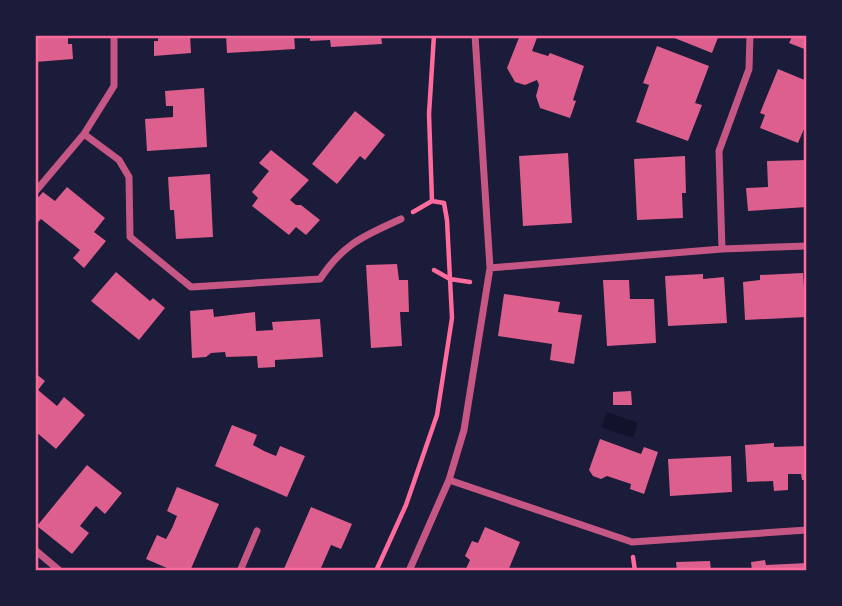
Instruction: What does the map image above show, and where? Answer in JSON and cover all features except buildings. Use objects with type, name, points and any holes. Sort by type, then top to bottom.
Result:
[{"type":"street","points":[[35,192],[84,134],[114,86],[114,35]]},
{"type":"street","points":[[409,571],[449,480],[464,430],[488,285],[490,268],[475,35]]},
{"type":"street","points":[[722,248],[719,151],[749,69],[750,35]]},
{"type":"street","points":[[84,134],[119,160],[129,177],[130,237],[191,287],[320,279],[334,258],[356,240],[401,219]]},
{"type":"street","points":[[490,268],[722,248],[807,246]]},
{"type":"street","points":[[449,480],[632,542],[807,530]]},
{"type":"street","points":[[240,571],[257,531]]},
{"type":"street","points":[[35,550],[60,571]]},
{"type":"path","points":[[432,201],[429,114],[434,35]]},
{"type":"path","points":[[376,571],[407,505],[437,415],[452,318],[444,203],[432,201],[401,219]]},
{"type":"path","points":[[434,271],[450,279],[488,285]]},
{"type":"shaded area","points":[[607,412],[638,423],[633,438],[601,427]]}]
